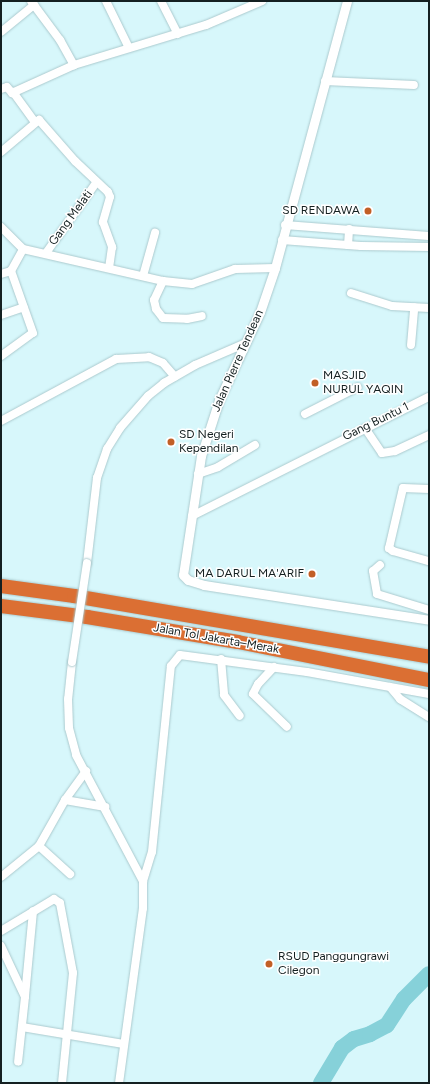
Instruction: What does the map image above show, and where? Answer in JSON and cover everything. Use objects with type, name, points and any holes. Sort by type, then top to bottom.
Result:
[{"type":"highway","name":"Jalan Tol Jakarta–Merak","points":[[1,586],[121,603],[429,657]]},
{"type":"highway","name":"Jalan Tol Jakarta–Merak","points":[[1,606],[87,617],[223,639],[429,680]]},
{"type":"street","points":[[106,1],[129,48]]},
{"type":"street","points":[[161,1],[178,34]]},
{"type":"street","points":[[13,92],[74,65],[206,25],[262,1]]},
{"type":"street","name":"Jalan Pierre Tendean","points":[[347,1],[285,225],[275,268],[260,312],[219,400],[201,456],[183,572],[188,580],[429,620]]},
{"type":"street","points":[[1,32],[32,3],[60,40],[74,65]]},
{"type":"street","points":[[325,81],[414,85]]},
{"type":"street","points":[[1,89],[6,87],[13,92],[35,122]]},
{"type":"street","points":[[1,152],[37,120],[41,122],[110,197],[103,222],[112,247],[109,268]]},
{"type":"street","name":"Gang Melati","points":[[46,254],[96,182]]},
{"type":"street","points":[[285,225],[429,236]]},
{"type":"street","points":[[1,227],[23,249],[163,281],[192,284],[235,269],[275,268]]},
{"type":"street","points":[[348,245],[349,229]]},
{"type":"street","points":[[143,276],[155,233]]},
{"type":"street","points":[[282,240],[348,245],[429,247]]},
{"type":"street","points":[[1,274],[11,271],[23,249]]},
{"type":"street","points":[[1,356],[33,333],[11,271]]},
{"type":"street","points":[[163,281],[154,300],[156,309],[163,318],[187,319],[202,316]]},
{"type":"street","points":[[351,293],[392,306],[429,308]]},
{"type":"street","points":[[1,315],[24,307]]},
{"type":"street","points":[[411,345],[414,307]]},
{"type":"street","points":[[143,881],[105,806],[76,755],[69,728],[68,699],[72,662],[87,563],[97,478],[107,449],[120,428],[148,396],[176,376],[246,343]]},
{"type":"street","points":[[1,421],[32,407],[116,359],[149,357],[163,363],[176,376]]},
{"type":"street","points":[[305,414],[358,387]]},
{"type":"street","name":"Gang Buntu 1","points":[[192,516],[324,448],[429,397]]},
{"type":"street","points":[[365,428],[382,453],[395,451],[429,435]]},
{"type":"street","points":[[198,474],[218,467],[255,445]]},
{"type":"street","points":[[429,489],[403,488],[389,548],[393,551],[429,561]]},
{"type":"street","points":[[380,565],[373,571],[377,594],[429,610]]},
{"type":"street","points":[[119,1083],[143,908],[143,881],[152,852],[171,666],[180,655],[221,659],[429,694]]},
{"type":"street","points":[[221,659],[224,695],[240,716]]},
{"type":"street","points":[[274,667],[258,684],[253,694],[287,727]]},
{"type":"street","points":[[390,687],[395,695],[429,717]]},
{"type":"street","points":[[405,702],[406,690]]},
{"type":"street","points":[[1,877],[39,846],[65,800],[86,771]]},
{"type":"street","points":[[65,800],[105,806]]},
{"type":"street","points":[[39,846],[70,874]]},
{"type":"street","points":[[1,931],[54,899],[60,903],[73,973],[68,1036],[62,1083]]},
{"type":"street","points":[[18,1062],[33,911]]},
{"type":"street","points":[[1,946],[25,997]]},
{"type":"street","points":[[22,1027],[68,1036],[124,1044]]},
{"type":"waterway","points":[[321,1083],[342,1048],[354,1039],[370,1034],[387,1025],[404,999],[429,974]]},
{"type":"place","name":"SD RENDAWA","points":[[368,211]]},
{"type":"place","name":"MASJID NURUL YAQIN","points":[[315,383]]},
{"type":"place","name":"SD Negeri Kependilan","points":[[171,442]]},
{"type":"place","name":"MA DARUL MA'ARIF","points":[[312,574]]},
{"type":"place","name":"RSUD Panggungrawi Cilegon","points":[[269,964]]}]
